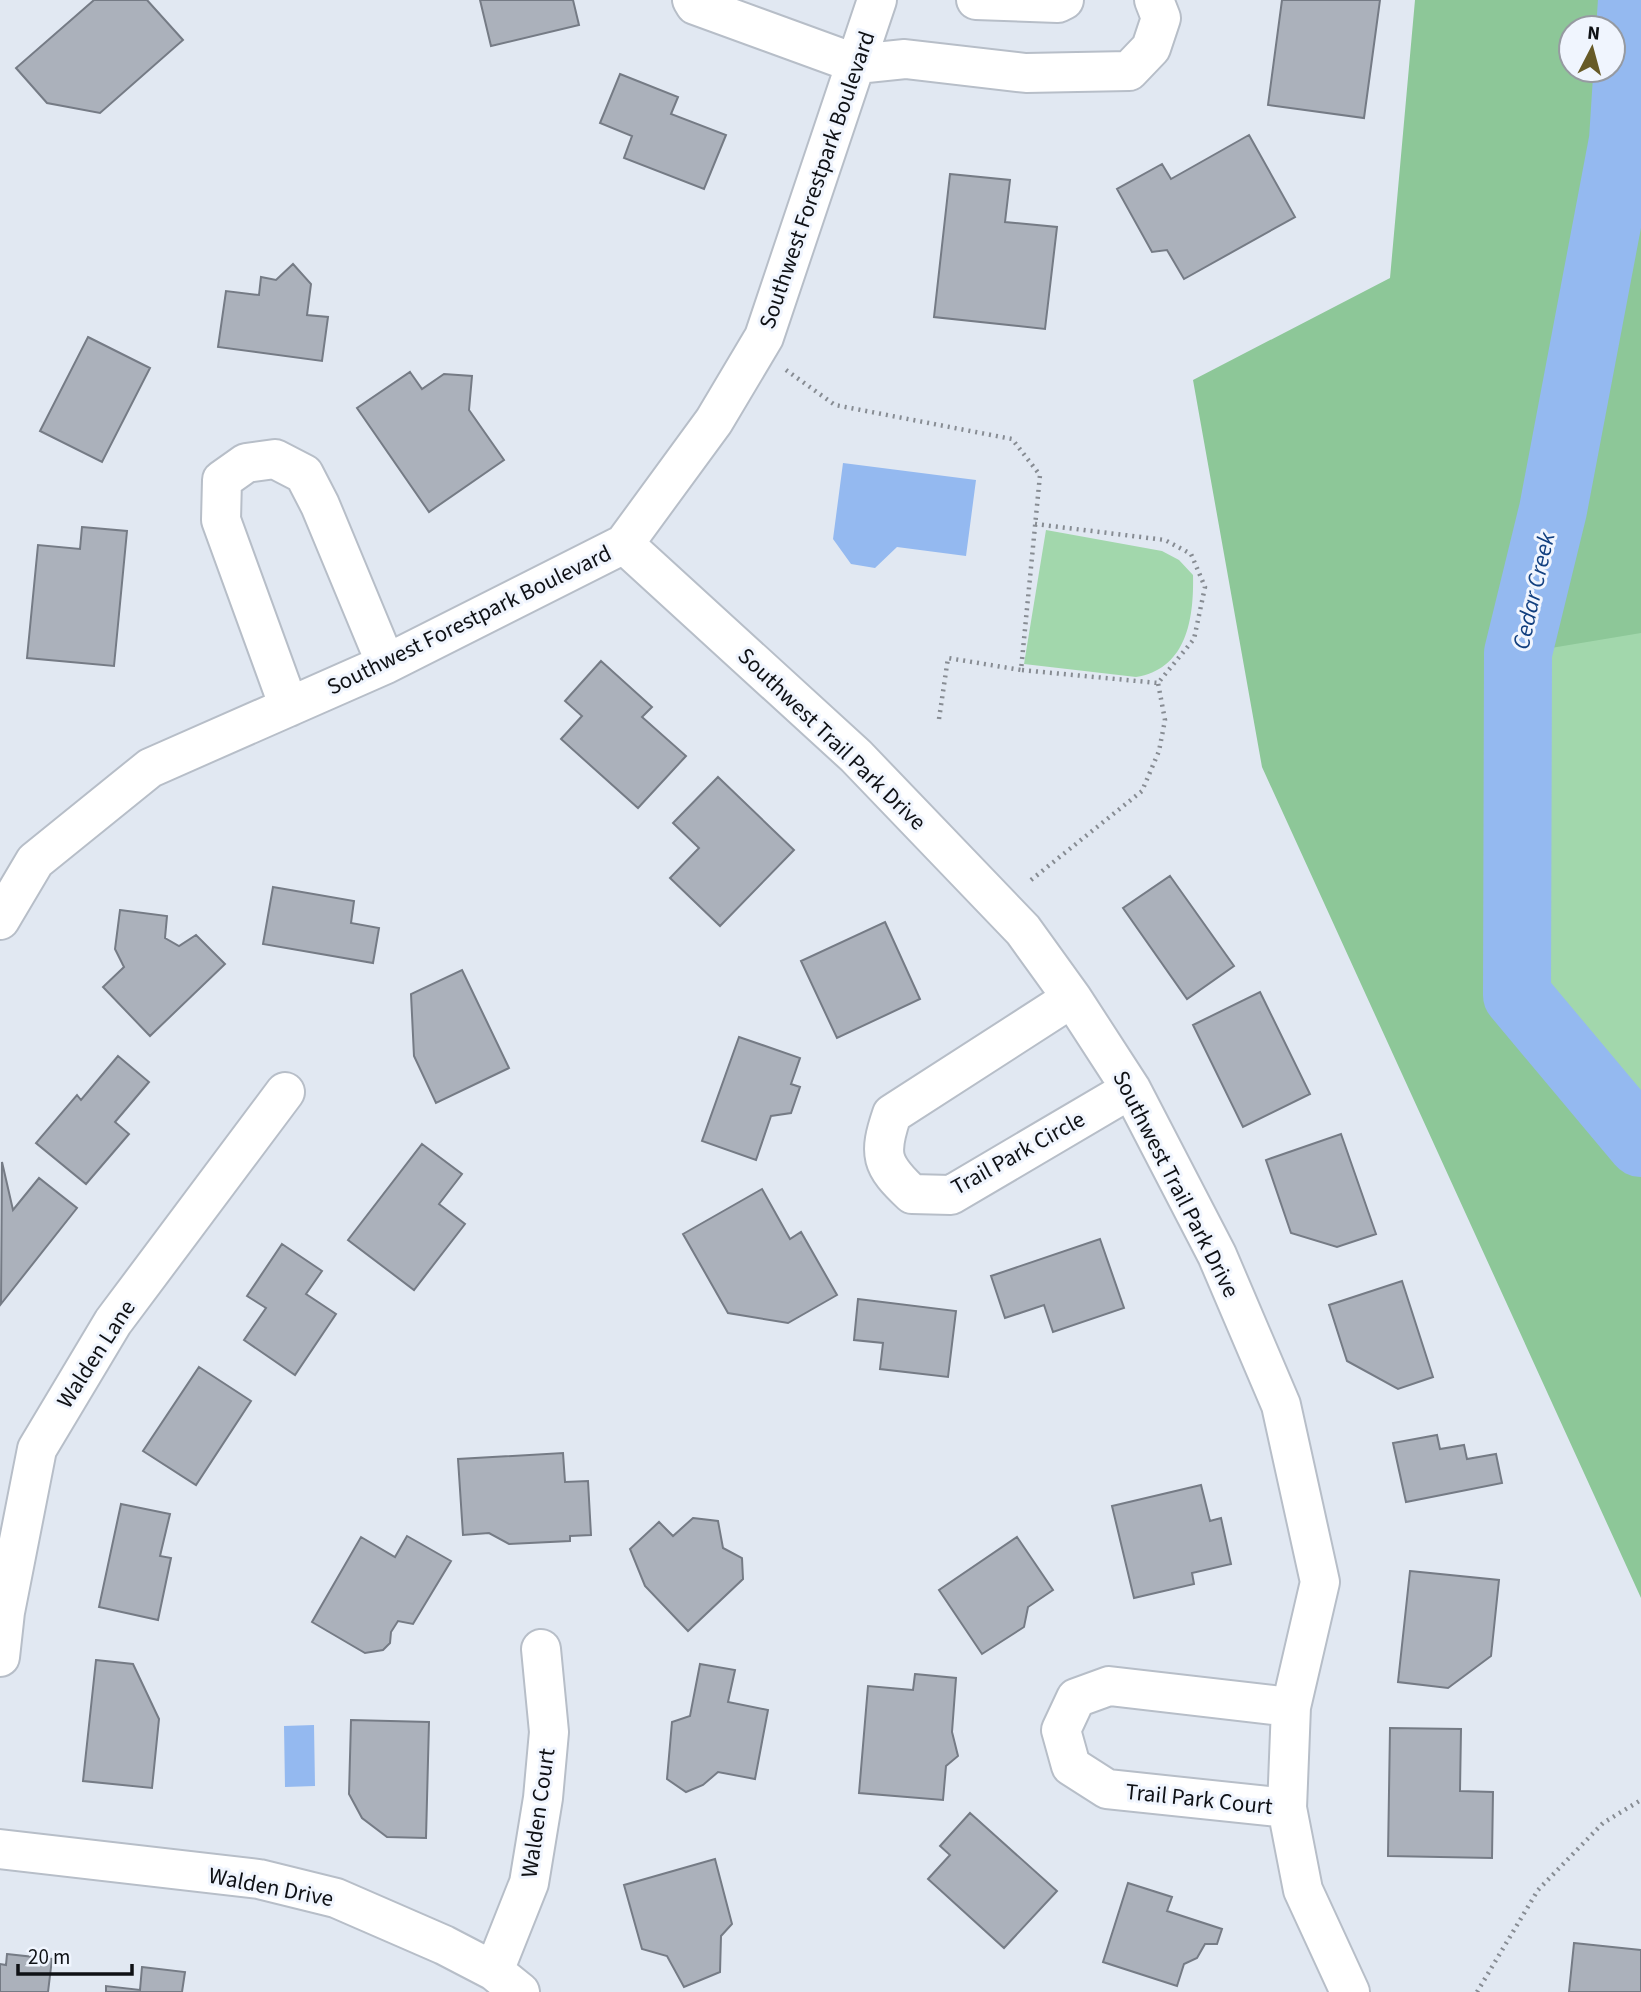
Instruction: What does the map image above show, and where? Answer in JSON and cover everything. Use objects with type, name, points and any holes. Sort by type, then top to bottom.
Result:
[{"type":"street","points":[[692,0],[695,5],[857,64],[905,58],[1026,73],[1129,71],[1151,48],[1161,18],[1154,0]]},
{"type":"street","name":"Southwest Forestpark Boulevard","points":[[0,919],[35,862],[150,768],[386,664],[624,544],[714,421],[764,337],[877,0]]},
{"type":"street","points":[[976,0],[1058,3],[1064,0]]},
{"type":"street","points":[[289,708],[221,520],[222,480],[246,463],[275,459],[304,474],[320,505],[386,664]]},
{"type":"street","name":"Southwest Trail Park Drive","points":[[624,544],[856,756],[1023,930],[1072,998],[1130,1089],[1217,1255],[1281,1405],[1320,1582],[1291,1707],[1287,1808],[1303,1890],[1350,1992]]},
{"type":"street","name":"Trail Park Circle","points":[[1072,998],[892,1114],[882,1144],[888,1172],[912,1195],[951,1195],[1130,1089]]},
{"type":"street","name":"Walden Lane","points":[[0,1657],[5,1612],[37,1448],[113,1322],[285,1093]]},
{"type":"street","name":"Walden Court","points":[[507,1981],[529,1883],[549,1732],[541,1648]]},
{"type":"street","name":"Trail Park Court","points":[[1287,1808],[1107,1789],[1071,1766],[1061,1730],[1076,1698],[1109,1686],[1291,1707]]},
{"type":"street","name":"Walden Drive","points":[[0,1849],[259,1879],[336,1898],[411,1929],[507,1981]]},
{"type":"path","points":[[786,370],[835,405],[1012,439],[1040,475],[1021,670]]},
{"type":"path","points":[[1035,524],[1165,540],[1191,554],[1205,587],[1194,639],[1158,683]]},
{"type":"path","points":[[939,719],[948,658],[1021,670],[1158,683]]},
{"type":"path","points":[[1031,880],[1142,791],[1159,751],[1165,720],[1158,683]]},
{"type":"path","points":[[1477,1992],[1538,1890],[1603,1823],[1641,1800]]},
{"type":"green space","points":[[1415,0],[1615,0],[1614,14],[1557,14],[1557,84],[1610,84],[1607,138],[1540,512],[1504,654],[1500,980],[1515,1018],[1641,1174],[1641,1598],[1262,767],[1193,380],[1390,278]]},
{"type":"green space","points":[[1632,0],[1641,0],[1641,1143],[1517,995],[1518,653],[1614,268]]},
{"type":"green space","points":[[1641,42],[1641,633],[1533,651],[1624,269]]},
{"type":"green space","points":[[1046,530],[1162,551],[1179,560],[1193,575],[1189,624],[1177,653],[1167,664],[1136,677],[1024,664]]},
{"type":"water","points":[[843,463],[976,480],[966,556],[897,547],[875,568],[851,564],[833,539]]},
{"type":"water","points":[[314,1725],[315,1786],[285,1787],[284,1726]]},
{"type":"building","points":[[94,0],[147,0],[183,40],[100,113],[47,103],[16,68]]},
{"type":"building","points":[[480,0],[573,0],[579,25],[491,46]]},
{"type":"building","points":[[1282,0],[1380,0],[1364,118],[1268,105]]},
{"type":"building","points":[[620,74],[678,97],[671,114],[726,135],[704,189],[624,158],[632,136],[600,123]]},
{"type":"building","points":[[1249,135],[1295,217],[1184,279],[1167,250],[1152,252],[1117,189],[1162,164],[1171,179]]},
{"type":"building","points":[[950,174],[1010,180],[1005,222],[1057,227],[1045,329],[934,317]]},
{"type":"building","points":[[293,264],[311,284],[307,315],[328,317],[322,361],[218,347],[226,291],[259,295],[261,277],[276,280]]},
{"type":"building","points":[[88,337],[150,368],[102,462],[40,431]]},
{"type":"building","points":[[410,372],[422,389],[444,374],[472,376],[469,410],[504,460],[429,512],[357,408]]},
{"type":"building","points":[[82,527],[127,531],[114,666],[27,658],[38,545],[80,549]]},
{"type":"building","points":[[601,661],[652,707],[642,717],[686,756],[638,808],[561,739],[582,716],[565,701]]},
{"type":"building","points":[[718,777],[794,850],[720,926],[670,878],[699,848],[673,823]]},
{"type":"building","points":[[1170,876],[1234,966],[1187,999],[1123,908]]},
{"type":"building","points":[[273,887],[354,901],[351,923],[379,928],[373,963],[263,944]]},
{"type":"building","points":[[120,910],[167,916],[165,938],[179,946],[196,935],[225,964],[150,1036],[103,987],[124,967],[115,949]]},
{"type":"building","points":[[885,922],[920,999],[837,1038],[801,961]]},
{"type":"building","points":[[462,970],[509,1068],[436,1103],[414,1056],[411,994]]},
{"type":"building","points":[[1260,992],[1310,1094],[1243,1127],[1193,1025]]},
{"type":"building","points":[[739,1037],[800,1058],[791,1084],[800,1087],[791,1113],[771,1116],[756,1160],[702,1141]]},
{"type":"building","points":[[118,1056],[149,1082],[115,1122],[129,1134],[86,1184],[36,1143],[77,1095],[81,1100]]},
{"type":"building","points":[[1341,1134],[1376,1234],[1337,1247],[1291,1233],[1266,1160]]},
{"type":"building","points":[[422,1144],[462,1174],[439,1204],[465,1224],[414,1290],[348,1240]]},
{"type":"building","points":[[2,1162],[13,1210],[39,1178],[77,1208],[1,1304]]},
{"type":"building","points":[[762,1189],[790,1239],[801,1232],[837,1295],[788,1323],[728,1313],[683,1234]]},
{"type":"building","points":[[1100,1239],[1124,1308],[1053,1332],[1044,1305],[1005,1318],[991,1276]]},
{"type":"building","points":[[282,1244],[322,1271],[306,1294],[336,1314],[295,1375],[244,1340],[266,1308],[247,1296]]},
{"type":"building","points":[[1402,1281],[1433,1377],[1398,1389],[1347,1361],[1329,1305]]},
{"type":"building","points":[[858,1299],[956,1311],[948,1377],[880,1369],[883,1343],[854,1340]]},
{"type":"building","points":[[199,1367],[251,1401],[196,1485],[143,1451]]},
{"type":"building","points":[[1437,1435],[1440,1449],[1464,1445],[1467,1459],[1496,1454],[1502,1483],[1406,1502],[1393,1443]]},
{"type":"building","points":[[563,1453],[565,1482],[588,1481],[591,1535],[570,1536],[570,1541],[509,1544],[489,1533],[463,1535],[458,1459]]},
{"type":"building","points":[[1201,1485],[1210,1521],[1221,1518],[1231,1564],[1192,1573],[1194,1584],[1134,1598],[1112,1506]]},
{"type":"building","points":[[121,1504],[170,1514],[160,1556],[171,1558],[158,1620],[99,1607]]},
{"type":"building","points":[[693,1518],[718,1521],[723,1548],[742,1558],[743,1579],[688,1631],[645,1586],[630,1549],[659,1522],[673,1536]]},
{"type":"building","points":[[407,1536],[451,1561],[413,1624],[398,1621],[391,1632],[390,1643],[383,1650],[365,1653],[312,1622],[361,1537],[395,1557]]},
{"type":"building","points":[[1017,1537],[1053,1590],[1028,1607],[1024,1627],[982,1654],[939,1590]]},
{"type":"building","points":[[1410,1571],[1499,1580],[1491,1656],[1448,1688],[1398,1682]]},
{"type":"building","points":[[96,1660],[133,1664],[159,1719],[152,1788],[83,1781]]},
{"type":"building","points":[[700,1664],[735,1670],[728,1702],[768,1710],[755,1779],[718,1772],[703,1785],[686,1792],[667,1779],[672,1722],[690,1716]]},
{"type":"building","points":[[915,1674],[956,1678],[952,1732],[958,1756],[946,1766],[943,1800],[859,1793],[868,1686],[913,1690]]},
{"type":"building","points":[[351,1720],[429,1722],[426,1838],[387,1837],[362,1818],[349,1794]]},
{"type":"building","points":[[1390,1728],[1461,1729],[1460,1791],[1493,1792],[1492,1858],[1388,1856]]},
{"type":"building","points":[[970,1813],[1057,1891],[1004,1948],[928,1879],[950,1855],[940,1846]]},
{"type":"building","points":[[715,1859],[732,1924],[721,1936],[720,1972],[684,1987],[667,1956],[642,1949],[624,1885]]},
{"type":"building","points":[[1128,1883],[1172,1897],[1167,1911],[1222,1929],[1217,1944],[1205,1944],[1197,1958],[1184,1964],[1177,1986],[1103,1962]]},
{"type":"building","points":[[1574,1943],[1641,1950],[1641,1992],[1569,1992]]},
{"type":"building","points":[[7,1954],[52,1959],[48,1992],[0,1992],[0,1964],[6,1965]]},
{"type":"building","points":[[142,1967],[185,1972],[182,1992],[106,1992],[106,1986],[140,1990]]},
{"type":"waterway","name":"Cedar Creek","points":[[1632,0],[1623,140],[1553,510],[1518,653],[1517,995],[1641,1143]]}]
